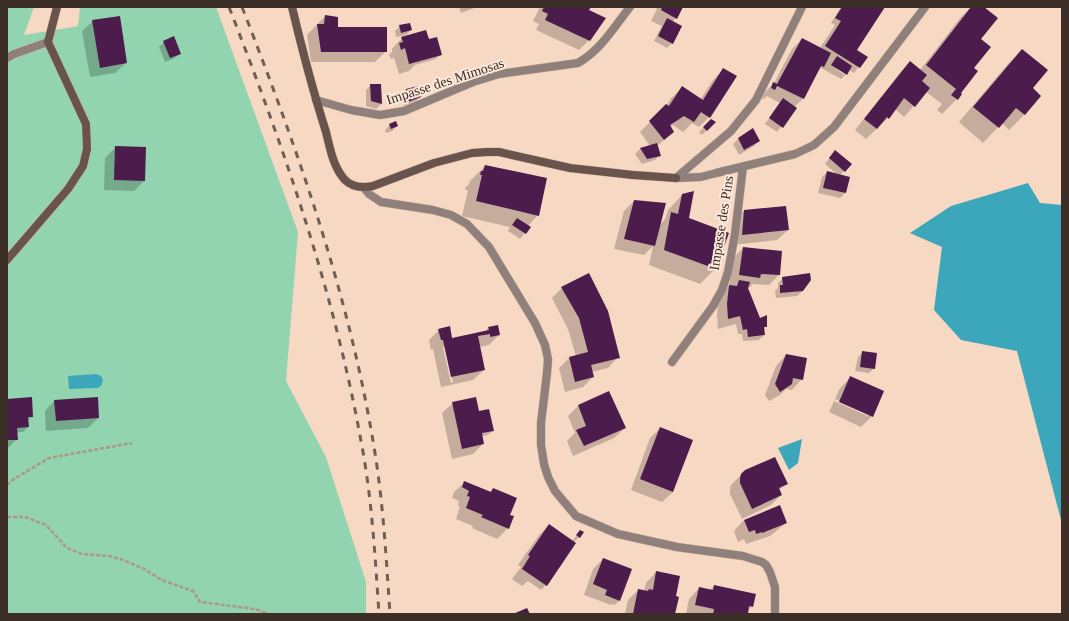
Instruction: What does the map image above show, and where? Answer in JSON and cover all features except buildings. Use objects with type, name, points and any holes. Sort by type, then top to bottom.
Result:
[{"type":"street","points":[[7,260],[68,189],[83,166],[87,149],[86,124],[48,42],[57,7]]},
{"type":"street","points":[[292,7],[316,100],[335,163],[345,180],[351,184],[364,188],[434,163],[472,153],[499,152],[570,168],[676,178],[701,177],[795,154],[807,149],[823,138],[834,127],[925,7]]},
{"type":"street","name":"Impasse des Mimosas","points":[[316,100],[351,110],[380,115],[404,111],[473,82],[499,74],[578,63],[597,50],[630,7]]},
{"type":"street","points":[[676,178],[731,131],[756,100],[802,7]]},
{"type":"street","points":[[7,58],[48,42]]},
{"type":"street","name":"Impasse des Pins","points":[[672,362],[713,306],[722,290],[728,272],[735,234],[743,167]]},
{"type":"street","points":[[364,188],[369,194],[381,202],[433,210],[451,215],[467,224],[489,247],[536,323],[545,345],[548,359],[541,423],[541,445],[544,464],[548,477],[555,491],[576,516],[618,534],[677,547],[744,556],[762,562],[766,565],[770,572],[775,587],[775,614]]},
{"type":"path","points":[[7,485],[14,479],[50,458],[132,443]]},
{"type":"path","points":[[7,517],[24,517],[46,525],[67,548],[82,554],[109,556],[123,560],[144,569],[162,580],[192,590],[200,602],[255,609],[269,614]]},
{"type":"green space","points":[[7,7],[34,7],[24,35],[78,26],[80,7],[216,7],[298,232],[286,381],[326,457],[366,582],[366,614],[7,614]]},
{"type":"water","points":[[1028,183],[1040,203],[1062,205],[1062,524],[1017,351],[961,340],[934,310],[942,247],[910,233],[951,206]]},
{"type":"water","points":[[96,374],[101,376],[103,380],[101,386],[97,388],[69,389],[68,376]]},
{"type":"water","points":[[802,439],[798,463],[789,470],[778,448]]},
{"type":"railway","points":[[229,7],[288,167],[306,221],[337,330],[350,385],[365,462],[373,527],[379,614]]},
{"type":"railway","points":[[242,7],[301,167],[319,221],[350,330],[376,462],[384,527],[390,614]]}]
